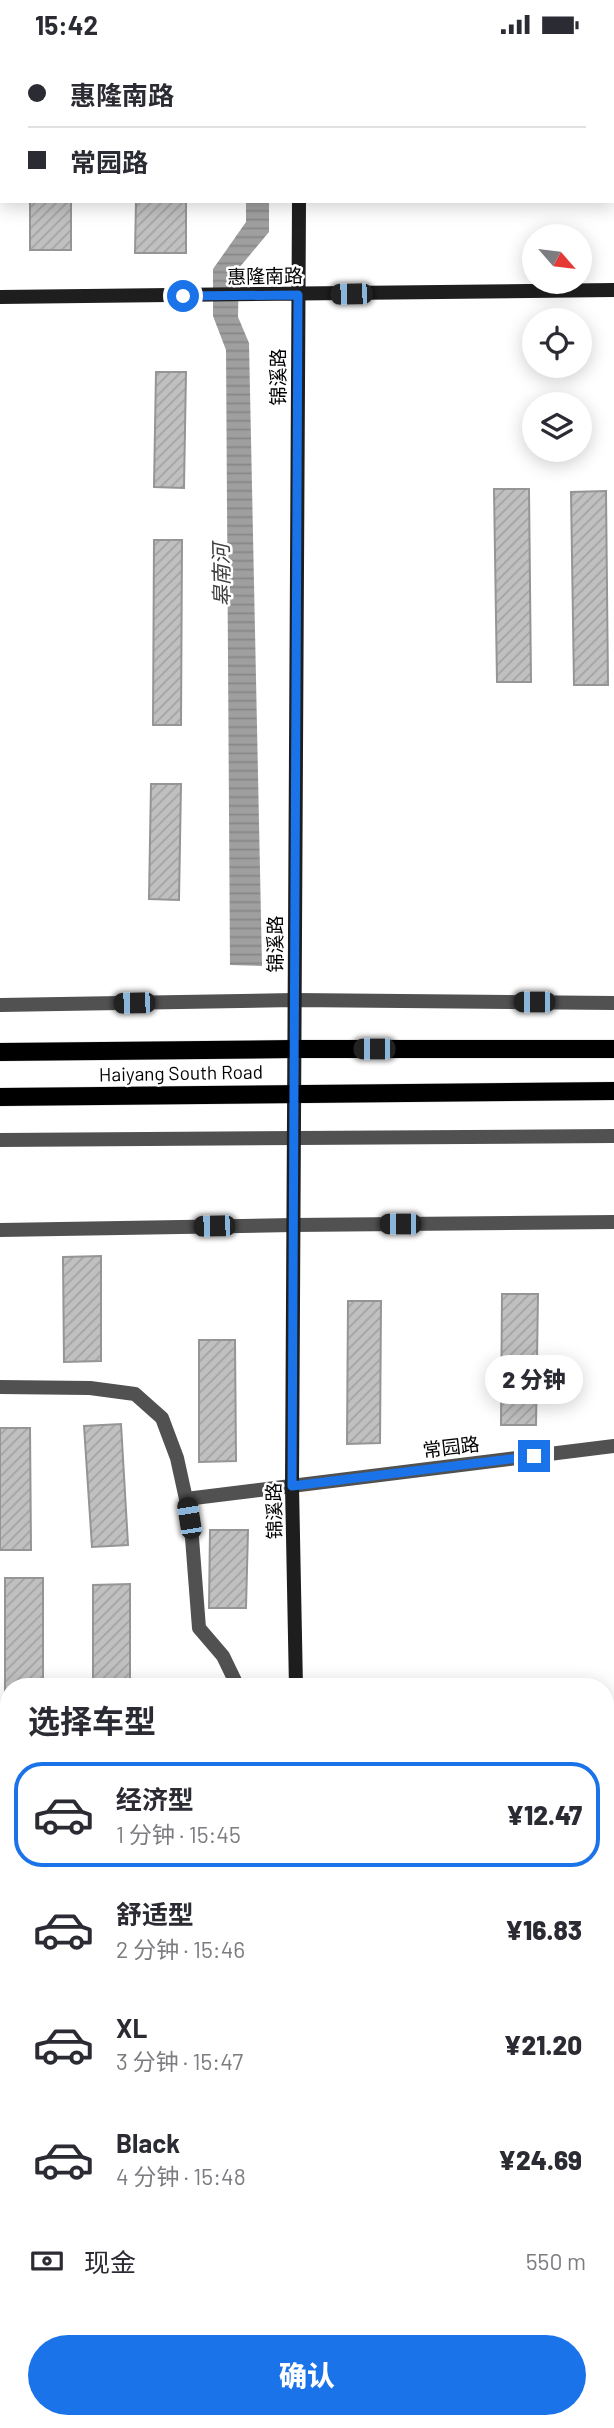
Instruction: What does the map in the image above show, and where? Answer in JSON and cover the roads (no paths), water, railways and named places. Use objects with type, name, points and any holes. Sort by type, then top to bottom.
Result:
[{"type":"main road","name":"Haiyang South Road","points":[[0,1052],[614,1049]]},
{"type":"main road","name":"Haiyang South Road","points":[[0,1097],[294,1092],[614,1091]]},
{"type":"street","name":"锦溪路","points":[[296,1678],[292,1486],[299,203]]},
{"type":"street","name":"惠隆南路","points":[[0,297],[614,290]]},
{"type":"street","points":[[0,1005],[294,1000],[614,1003]]},
{"type":"street","points":[[0,1140],[614,1136]]},
{"type":"street","points":[[0,1230],[614,1222]]},
{"type":"street","points":[[0,1387],[90,1388],[135,1394],[162,1418],[177,1458],[186,1499],[199,1628],[223,1656],[234,1678]]},
{"type":"street","name":"常园路","points":[[186,1499],[614,1446]]},
{"type":"water label","name":"皋南河","points":[[222,575]]}]
